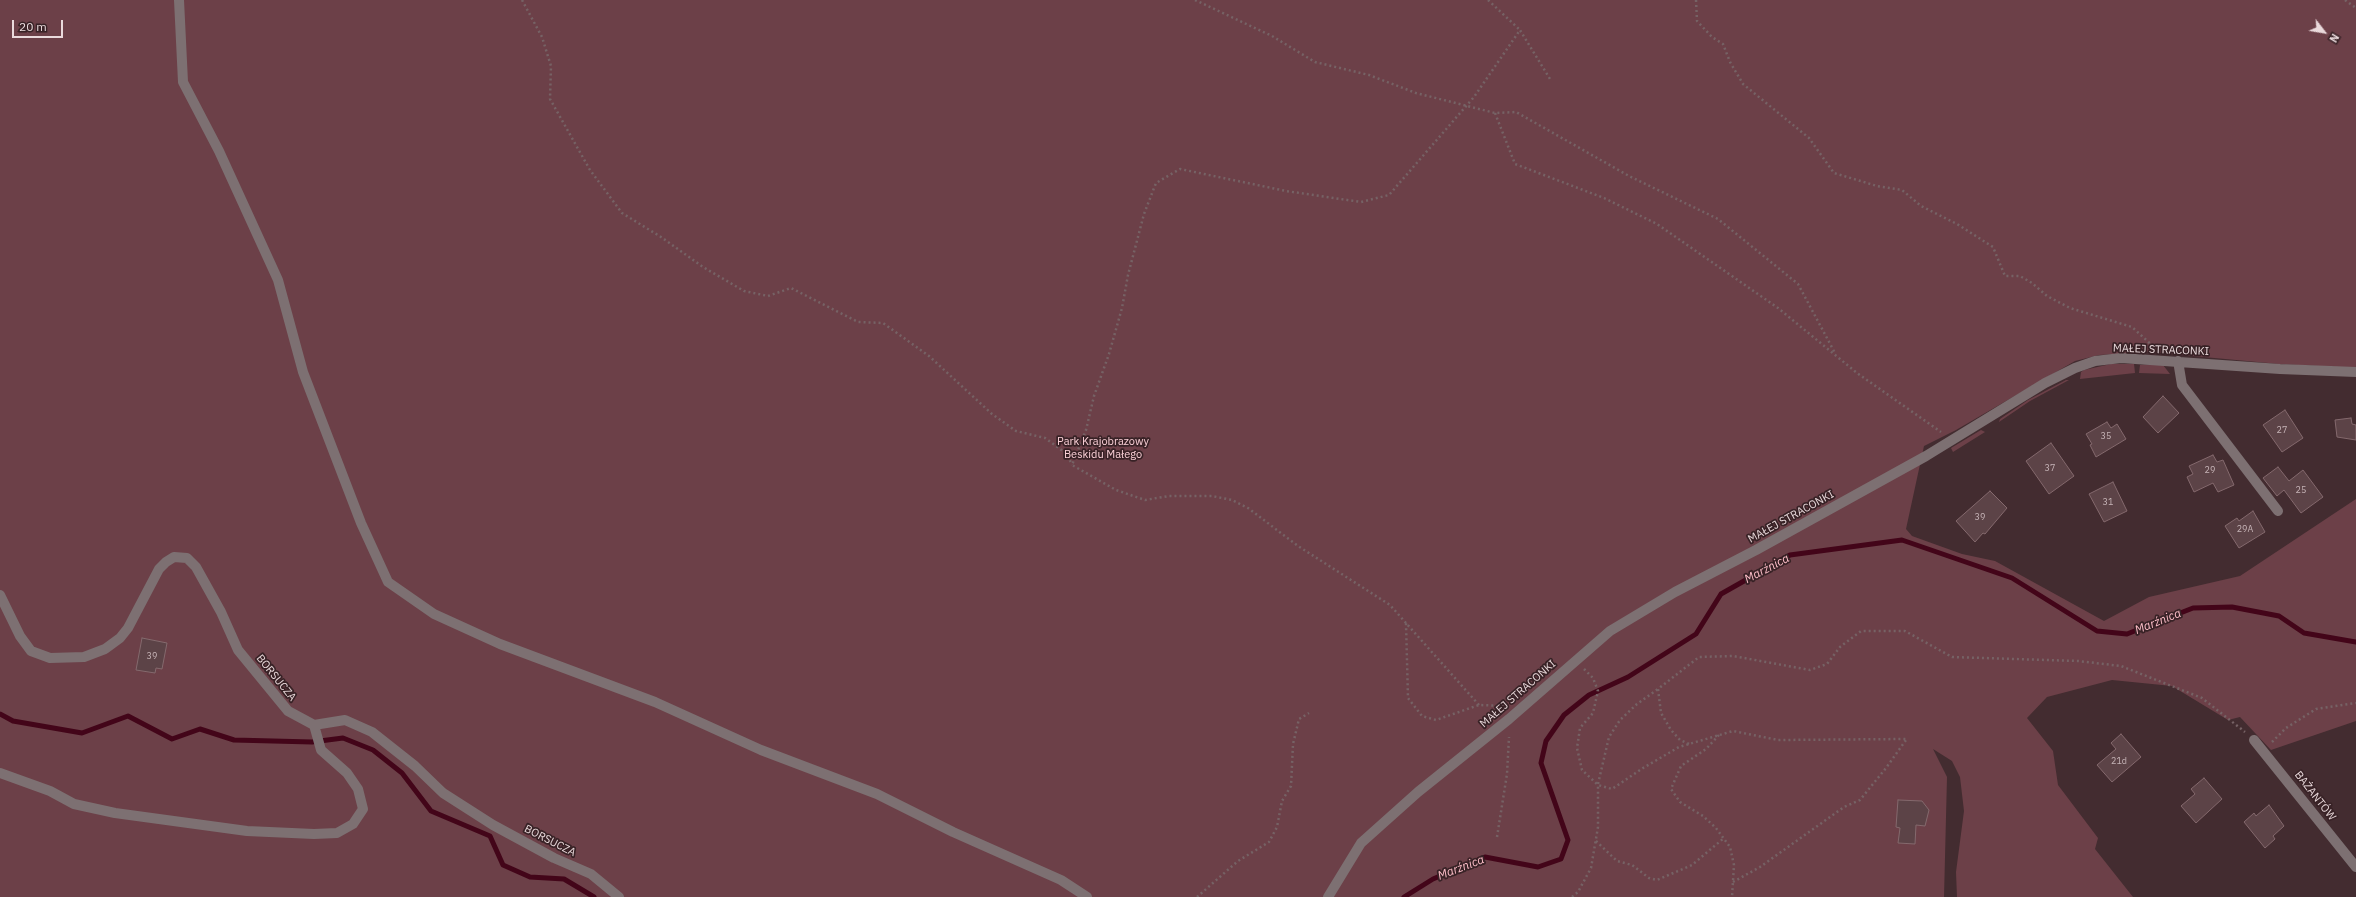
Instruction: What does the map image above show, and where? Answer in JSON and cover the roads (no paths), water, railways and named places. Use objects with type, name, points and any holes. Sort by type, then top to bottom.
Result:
[{"type":"street","points":[[179,0],[183,82],[219,150],[278,280],[303,372],[361,523],[388,582],[434,614],[500,644],[655,702],[761,750],[877,794],[953,832],[1062,880],[1087,897]]},
{"type":"street","name":"MAŁEJ STRACONKI","points":[[1328,897],[1360,843],[1418,792],[1509,719],[1610,631],[1636,614],[1756,550],[1956,438],[2045,383],[2075,368],[2095,361],[2121,358],[2280,369],[2356,372]]},
{"type":"street","points":[[2178,361],[2182,385],[2278,511]]},
{"type":"street","name":"BORSUCZA","points":[[0,595],[20,636],[31,651],[50,658],[84,656],[105,649],[120,638],[128,628],[159,569],[174,557],[187,558],[196,567],[222,612],[238,650],[288,711],[314,725],[345,720],[372,732],[415,766],[443,793],[493,825],[554,858],[591,874],[619,897]]},
{"type":"street","points":[[0,773],[50,791],[74,804],[115,813],[247,831],[314,834],[337,832],[353,824],[363,809],[358,789],[347,773],[321,750],[314,725]]},
{"type":"street","name":"BAŻANTÓW","points":[[2254,740],[2356,867]]},
{"type":"waterway","name":"Marźnica","points":[[1404,897],[1433,879],[1485,857],[1538,867],[1561,859],[1568,840],[1541,763],[1546,741],[1564,715],[1589,695],[1628,677],[1696,634],[1721,594],[1790,555],[1902,540],[2012,578],[2097,631],[2127,634],[2193,608],[2232,607],[2279,616],[2304,633],[2356,642]]},
{"type":"waterway","points":[[0,714],[13,721],[82,733],[128,716],[172,739],[200,729],[234,740],[312,742],[343,738],[373,750],[402,773],[431,811],[490,836],[503,865],[530,877],[564,879],[594,897]]},
{"type":"park label","name":"Park Krajobrazowy Beskidu Małego","points":[[1103,448]]}]
